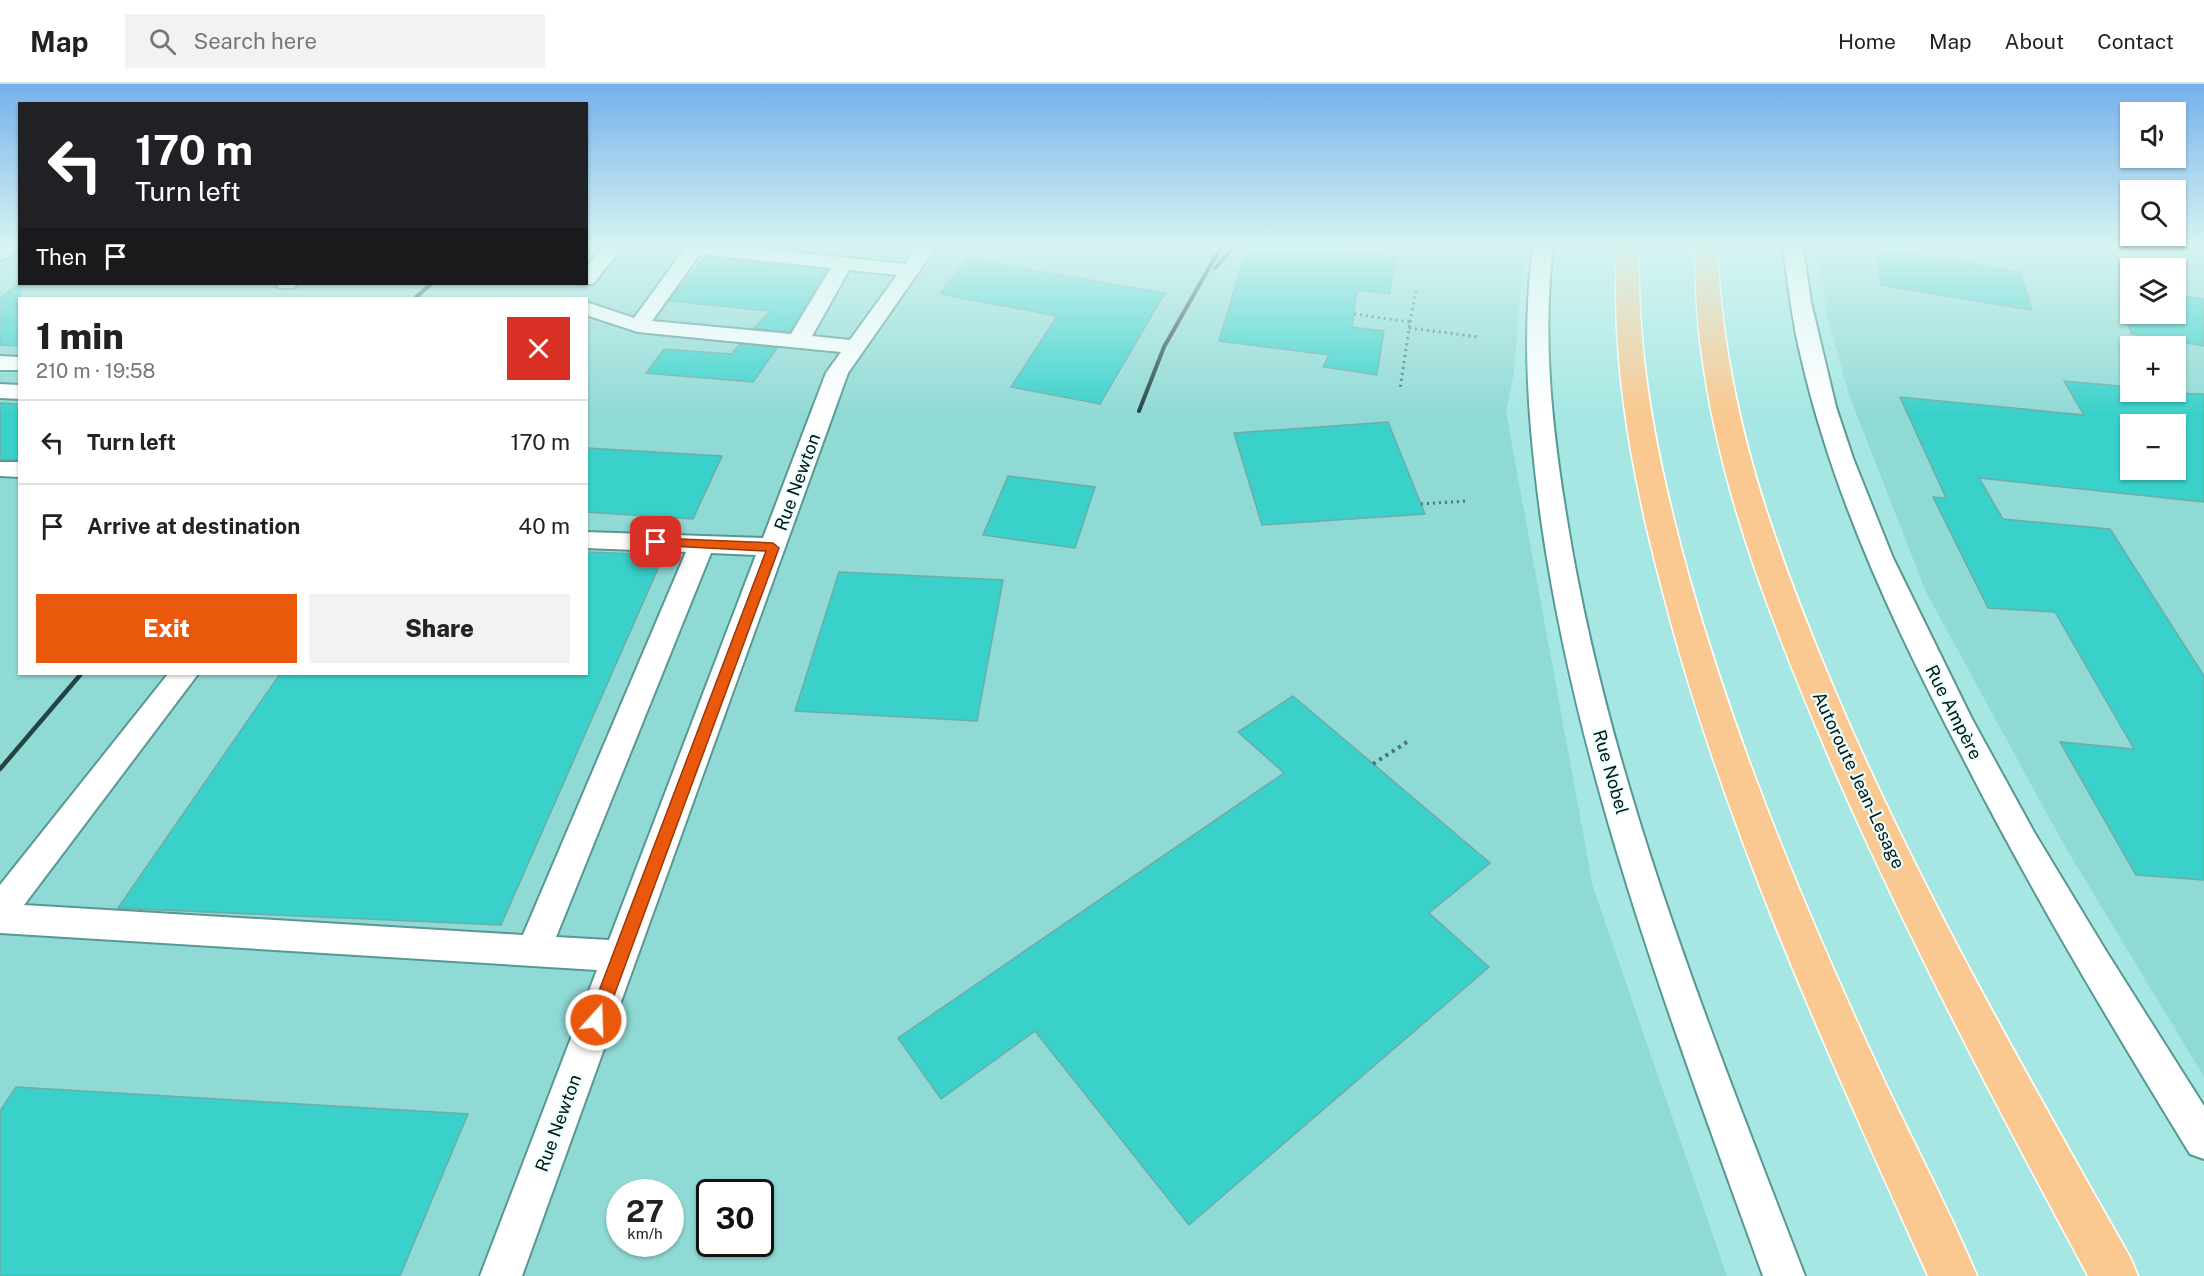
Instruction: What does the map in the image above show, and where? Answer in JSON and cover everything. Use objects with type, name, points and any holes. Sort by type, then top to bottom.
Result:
[{"type":"highway","points":[[1629,303],[1629,332],[1640,430],[1669,562],[1699,662],[1737,776],[1793,917],[1953,1276]]},
{"type":"highway","name":"Autoroute Jean-Lesage","points":[[1709,303],[1711,332],[1730,435],[1767,557],[1817,690],[1885,839],[1945,961],[2114,1276]]},
{"type":"street","points":[[638,326],[654,303]]},
{"type":"street","points":[[799,342],[804,328],[819,303]]},
{"type":"street","name":"Rue Newton","points":[[501,1276],[837,373],[887,303]]},
{"type":"street","name":"Rue Nobel","points":[[1537,303],[1542,426],[1556,535],[1579,651],[1610,774],[1656,923],[1784,1276]]},
{"type":"street","name":"Rue Ampère","points":[[1799,303],[1821,398],[1852,492],[1888,577],[1947,700],[1992,786],[2088,954],[2204,1140]]},
{"type":"street","points":[[588,309],[638,326],[855,347]]},
{"type":"street","points":[[0,363],[18,364]]},
{"type":"street","points":[[0,391],[18,392]]},
{"type":"street","points":[[0,469],[18,470]]},
{"type":"street","points":[[588,540],[773,548]]},
{"type":"street","points":[[533,951],[702,544]]},
{"type":"street","points":[[0,910],[183,675]]},
{"type":"street","points":[[0,918],[620,956]]},
{"type":"path","points":[[1400,389],[1414,303]]},
{"type":"path","points":[[1354,314],[1410,322]]},
{"type":"path","points":[[1409,328],[1479,337]]},
{"type":"path","points":[[1421,504],[1468,501]]},
{"type":"path","points":[[1373,764],[1407,742]]},
{"type":"shaded area","points":[[0,303],[18,303],[18,675],[588,675],[588,303],[1520,303],[1514,373],[1506,412],[1593,887],[1727,1276],[0,1276]]},
{"type":"shaded area","points":[[1825,303],[2120,303],[2120,324],[2186,324],[2186,303],[2204,303],[2204,1077],[2063,843],[1926,592],[1849,395]]},
{"type":"building","points":[[0,303],[18,303],[18,346],[0,345]]},
{"type":"building","points":[[685,303],[807,303],[789,332],[754,328],[770,311]]},
{"type":"building","points":[[986,303],[1159,303],[1100,404],[1011,387],[1057,316]]},
{"type":"building","points":[[1230,303],[1355,303],[1352,327],[1384,331],[1377,375],[1323,367],[1329,355],[1219,341]]},
{"type":"building","points":[[1987,303],[2030,303],[2032,310]]},
{"type":"building","points":[[2186,303],[2204,303],[2204,346],[2186,343],[2186,336],[2132,334],[2128,324],[2186,324]]},
{"type":"building","points":[[740,344],[777,348],[753,382],[646,373],[664,349],[731,354]]},
{"type":"building","points":[[2064,381],[2120,386],[2120,402],[2186,402],[2186,394],[2204,394],[2204,502],[1979,478],[2003,519],[2110,529],[2204,676],[2204,880],[2136,875],[2060,742],[2134,749],[2055,612],[1988,608],[1933,497],[1946,498],[1900,397],[2084,415]]},
{"type":"building","points":[[0,403],[18,404],[18,460],[0,460]]},
{"type":"building","points":[[1388,422],[1425,514],[1262,525],[1234,433]]},
{"type":"building","points":[[588,448],[722,456],[693,519],[588,512]]},
{"type":"building","points":[[1008,476],[1095,487],[1075,548],[983,535]]},
{"type":"building","points":[[588,552],[664,555],[501,925],[118,908],[279,675],[588,675]]},
{"type":"building","points":[[839,572],[1003,580],[977,721],[795,711]]},
{"type":"building","points":[[1293,696],[1490,863],[1429,913],[1489,967],[1189,1225],[1035,1031],[941,1099],[898,1038],[1284,773],[1238,732]]},
{"type":"building","points":[[16,1087],[468,1114],[400,1276],[0,1276],[0,1111]]},
{"type":"railway","points":[[1139,411],[1164,347],[1189,303]]},
{"type":"railway","points":[[0,769],[80,675]]},
{"type":"route","points":[[596,1020],[773,548],[656,542]]}]
